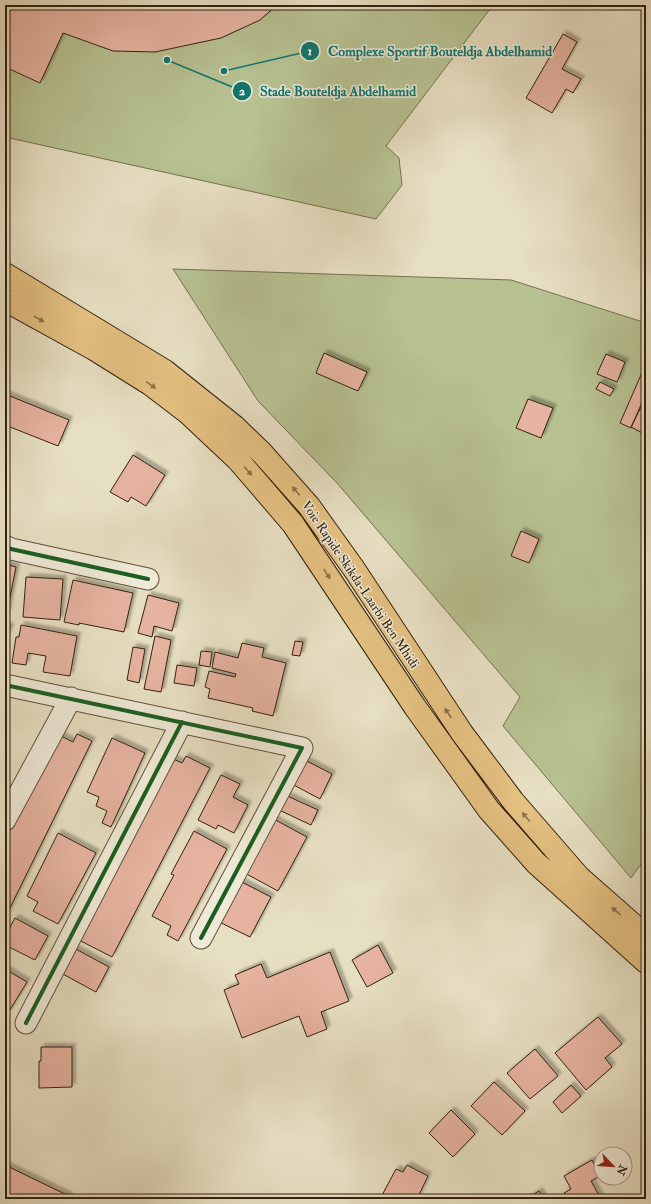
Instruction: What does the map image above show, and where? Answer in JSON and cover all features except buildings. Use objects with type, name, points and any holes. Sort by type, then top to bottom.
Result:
[{"type":"highway","name":"Voie Rapide Skikda-Laarbi Ben Mhidi","points":[[5,274],[165,371],[234,426],[262,453],[309,506],[354,569],[458,726],[509,796],[579,877],[646,936]]},
{"type":"highway","name":"Voie Rapide Skikda-Laarbi Ben Mhidi","points":[[5,300],[94,349],[150,384],[188,414],[238,460],[293,524],[415,707],[489,810],[536,863],[646,962]]},
{"type":"street","points":[[5,546],[11,549],[148,579]]},
{"type":"street","points":[[5,685],[302,748],[201,938]]},
{"type":"street","points":[[5,820],[71,698]]},
{"type":"street","points":[[26,1023],[182,722]]},
{"type":"green space","points":[[5,5],[493,5],[386,146],[399,158],[402,185],[376,219],[5,137]]},
{"type":"green space","points":[[173,269],[511,280],[646,323],[646,857],[631,878],[503,726],[520,697],[337,483],[258,401]]},
{"type":"cycle path","points":[[5,546],[11,549],[148,579]]},
{"type":"cycle path","points":[[5,685],[302,748],[201,938]]},
{"type":"cycle path","points":[[26,1023],[182,722]]},
{"type":"place","name":"Stade Bouteldja Abdelhamid","points":[[167,60]]},
{"type":"place","name":"Complexe Sportif Bouteldja Abdelhamid","points":[[224,71]]}]
